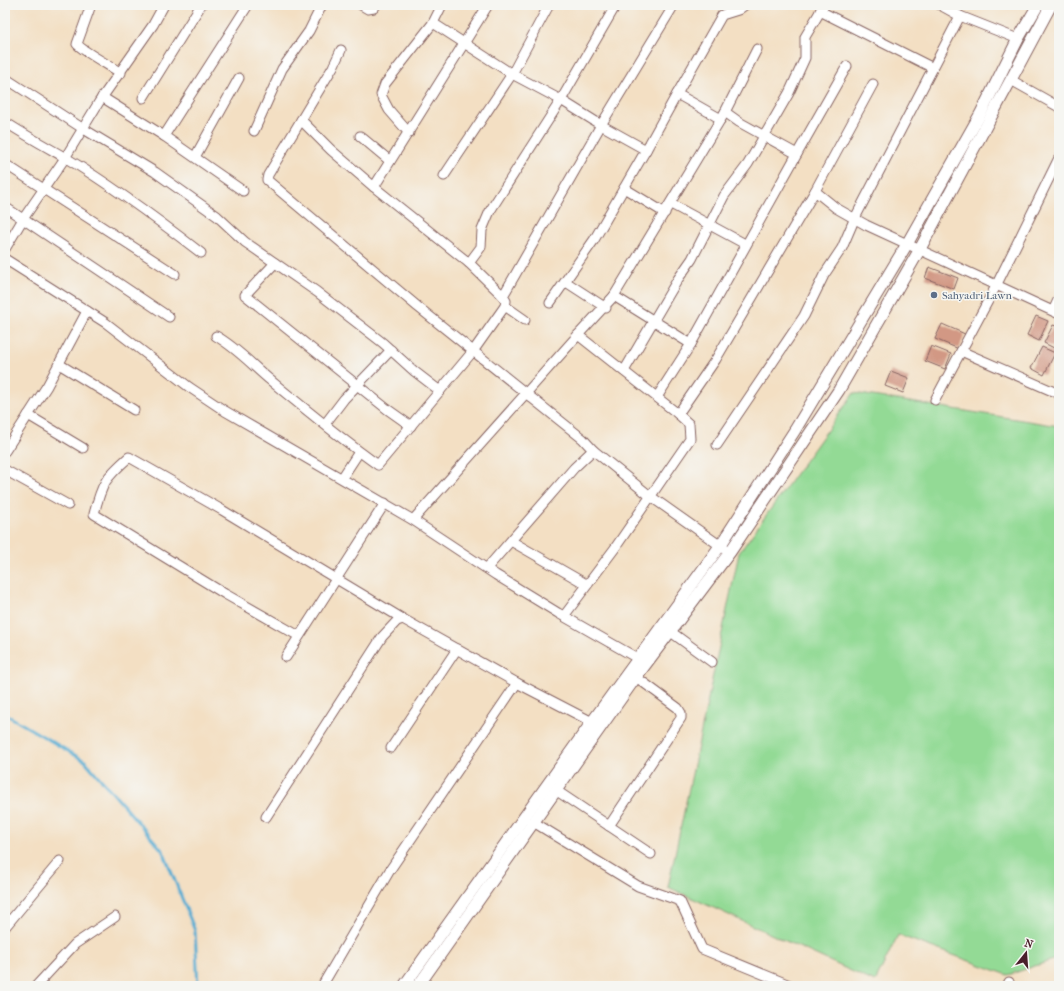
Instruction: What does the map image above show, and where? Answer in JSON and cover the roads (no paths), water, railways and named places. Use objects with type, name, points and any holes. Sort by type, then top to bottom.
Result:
[{"type":"street","points":[[91,5],[78,44],[85,52],[101,59],[121,73]]},
{"type":"street","points":[[5,249],[23,219],[65,158],[102,97],[121,73],[164,5]]},
{"type":"street","points":[[143,98],[201,5]]},
{"type":"street","points":[[254,130],[282,68],[309,31],[322,5]]},
{"type":"street","points":[[361,5],[368,9],[374,8],[376,5]]},
{"type":"street","points":[[409,133],[389,110],[381,95],[385,84],[433,23],[442,5]]},
{"type":"street","points":[[374,187],[465,44],[488,5]]},
{"type":"street","points":[[444,176],[512,74],[549,5]]},
{"type":"street","points":[[469,264],[481,247],[482,230],[490,211],[561,100],[616,5]]},
{"type":"street","points":[[503,296],[601,125],[674,5]]},
{"type":"street","points":[[550,303],[566,282],[624,188],[676,94],[722,16],[738,10],[745,5]]},
{"type":"street","points":[[940,5],[960,16],[1018,39]]},
{"type":"street","points":[[404,986],[642,661],[720,546],[795,430],[907,244],[981,113],[1018,39],[1038,5]]},
{"type":"street","points":[[418,986],[557,791],[596,724],[636,677],[642,661],[671,632],[730,552],[839,390],[920,249],[1051,5]]},
{"type":"street","points":[[164,136],[244,7]]},
{"type":"street","points":[[624,371],[674,285],[692,258],[724,196],[748,164],[798,76],[805,58],[805,37],[822,8],[933,68]]},
{"type":"street","points":[[717,445],[804,316],[824,275],[842,248],[854,220],[960,16]]},
{"type":"street","points":[[433,23],[512,74],[561,100],[601,125],[646,150]]},
{"type":"street","points":[[414,520],[525,394],[606,308],[671,204],[723,116],[757,49]]},
{"type":"street","points":[[342,50],[268,175],[267,180],[418,307],[474,350],[525,394],[583,439],[593,450],[650,496],[730,552]]},
{"type":"street","points":[[657,397],[691,344],[745,244],[847,66]]},
{"type":"street","points":[[5,78],[82,128],[155,172],[217,216],[241,238],[317,292],[391,350],[414,371],[440,391]]},
{"type":"street","points":[[195,157],[239,78]]},
{"type":"street","points":[[1011,80],[1059,107]]},
{"type":"street","points":[[678,414],[716,359],[815,191],[873,84]]},
{"type":"street","points":[[676,94],[764,136],[797,154]]},
{"type":"street","points":[[102,97],[164,136],[243,191]]},
{"type":"street","points":[[216,336],[249,359],[269,379],[359,452],[378,465],[474,350],[505,306],[506,301],[503,296],[469,264],[374,187],[331,150],[301,120]]},
{"type":"street","points":[[5,122],[65,158],[159,220],[201,253]]},
{"type":"street","points":[[360,136],[390,161]]},
{"type":"street","points":[[935,400],[996,286],[1059,158]]},
{"type":"street","points":[[5,164],[175,274]]},
{"type":"street","points":[[624,188],[665,213]]},
{"type":"street","points":[[815,191],[854,220],[920,249],[996,286],[1056,312],[1059,298]]},
{"type":"street","points":[[671,204],[745,244]]},
{"type":"street","points":[[5,207],[58,244],[169,317]]},
{"type":"street","points":[[5,259],[87,311],[189,387],[225,411],[414,520],[564,616],[642,661]]},
{"type":"street","points":[[275,263],[245,295],[358,384],[387,409],[411,426]]},
{"type":"street","points":[[566,282],[606,308]]},
{"type":"street","points":[[614,296],[691,344]]},
{"type":"street","points":[[505,306],[525,320]]},
{"type":"street","points":[[5,452],[59,364],[87,311]]},
{"type":"street","points":[[564,616],[586,584],[615,548],[690,439],[689,424],[657,397],[578,336]]},
{"type":"street","points":[[325,424],[358,384],[391,350]]},
{"type":"street","points":[[961,351],[1059,394]]},
{"type":"street","points":[[59,364],[134,410]]},
{"type":"street","points":[[28,416],[83,448]]},
{"type":"street","points":[[487,568],[574,468],[593,450]]},
{"type":"street","points":[[342,478],[359,452]]},
{"type":"street","points":[[299,636],[225,594],[94,514],[100,490],[108,476],[129,457],[222,510],[403,619],[517,683],[596,724]]},
{"type":"street","points":[[5,470],[68,505]]},
{"type":"street","points":[[286,658],[385,503]]},
{"type":"street","points":[[511,540],[586,584]]},
{"type":"street","points":[[266,817],[382,637],[397,621],[403,619]]},
{"type":"street","points":[[671,632],[712,662]]},
{"type":"street","points":[[391,748],[457,649]]},
{"type":"street","points":[[609,826],[681,718],[681,713],[678,708],[636,677]]},
{"type":"street","points":[[322,986],[390,870],[517,683]]},
{"type":"street","points":[[557,791],[651,854]]},
{"type":"street","points":[[535,823],[638,886],[680,901],[702,949],[792,986]]},
{"type":"street","points":[[5,926],[60,862]]},
{"type":"street","points":[[36,986],[75,944],[115,917]]},
{"type":"waterway","points":[[5,714],[85,761],[163,851],[195,931],[198,986]]},
{"type":"place","name":"Sahyadri Lawn","points":[[934,295]]}]
